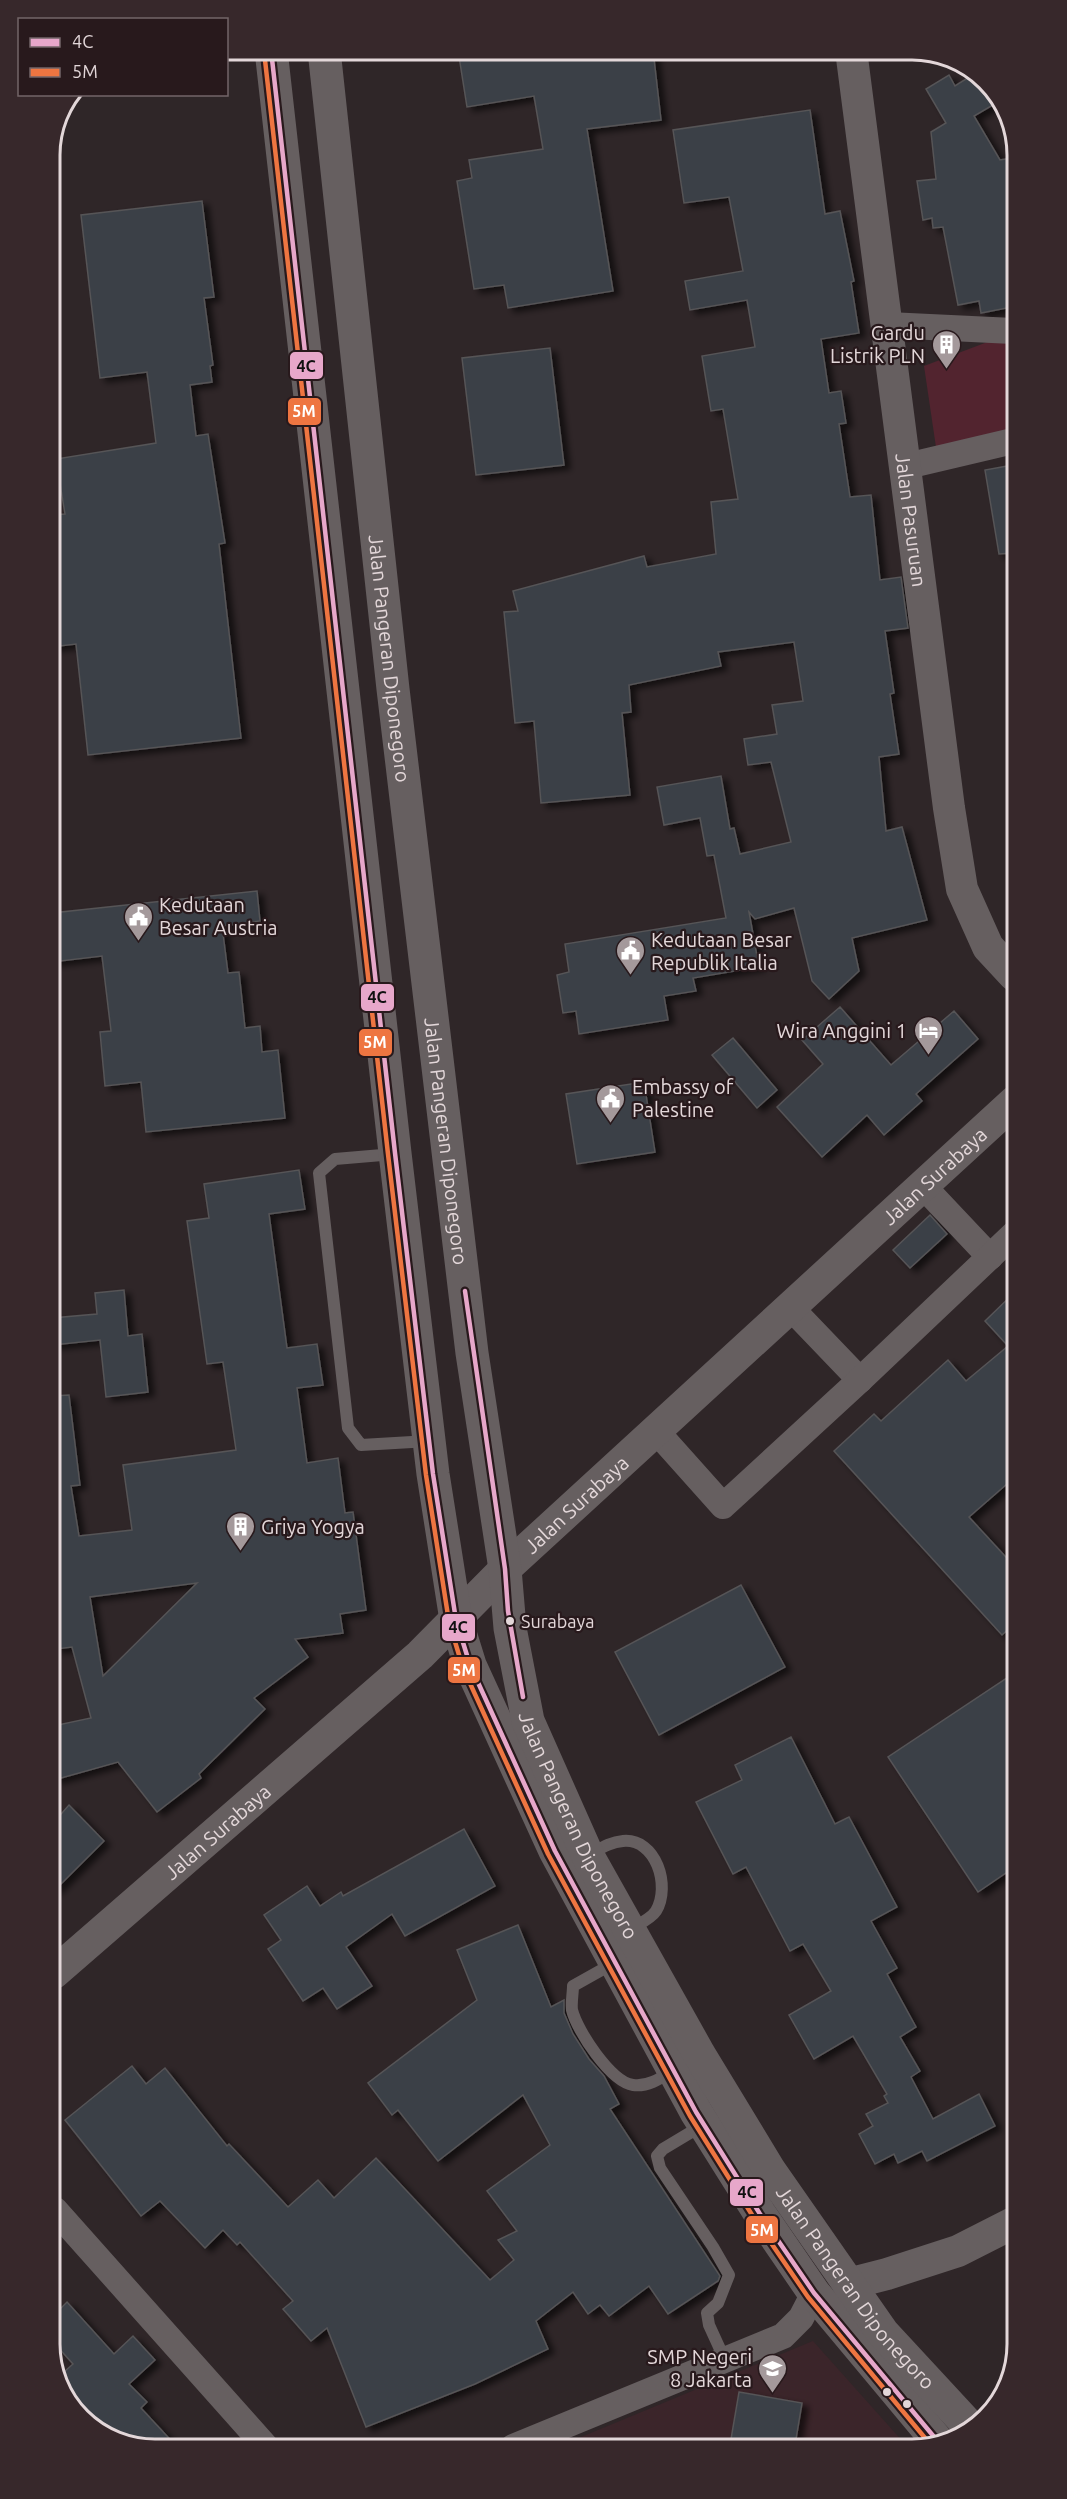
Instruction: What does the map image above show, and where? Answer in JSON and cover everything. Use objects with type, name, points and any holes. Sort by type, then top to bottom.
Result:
[{"type":"main road","name":"Jalan Pangeran Diponegoro","points":[[272,60],[396,1153],[430,1441],[456,1620],[470,1665],[555,1851],[615,1962],[686,2062],[770,2171],[883,2332],[966,2422]]},
{"type":"main road","name":"Jalan Pangeran Diponegoro","points":[[325,60],[393,688],[472,1353],[505,1569],[510,1628],[528,1721],[588,1856],[629,1930],[686,2062],[704,2124],[760,2214],[814,2293],[933,2437]]},
{"type":"main road","points":[[344,707],[368,719],[379,716],[388,709],[393,688]]},
{"type":"street","name":"Jalan Pasuruan","points":[[857,60],[949,808],[962,889],[988,946],[1007,967]]},
{"type":"street","points":[[888,325],[1007,331]]},
{"type":"street","points":[[907,466],[1007,442]]},
{"type":"street","name":"Jalan Surabaya","points":[[60,1968],[411,1662],[505,1569],[1007,1108]]},
{"type":"street","points":[[923,1186],[990,1257]]},
{"type":"street","points":[[656,1431],[723,1506],[852,1372],[1007,1241]]},
{"type":"street","points":[[791,1308],[852,1372]]},
{"type":"street","points":[[60,2216],[259,2439]]},
{"type":"street","points":[[848,2284],[958,2251],[1007,2226]]},
{"type":"street","points":[[532,2439],[783,2336],[801,2318],[814,2293]]},
{"type":"lane","points":[[396,1153],[335,1159],[319,1173],[348,1428],[361,1445],[430,1441]]},
{"type":"lane","points":[[588,1856],[609,1844],[624,1841],[640,1843],[655,1858],[661,1880],[661,1895],[655,1912],[629,1930]]},
{"type":"lane","points":[[615,1962],[573,1986],[572,2009],[597,2055],[618,2079],[634,2085],[656,2082],[686,2062]]},
{"type":"lane","points":[[704,2124],[663,2149],[657,2156],[660,2168],[713,2247],[729,2276],[718,2303],[707,2313],[709,2325],[725,2360]]},
{"type":"shaded area","points":[[998,338],[1007,339],[1007,431],[937,454],[924,366]]},
{"type":"shaded area","name":"SMP Negeri 8 Jakarta","points":[[813,2341],[901,2439],[576,2439]]},
{"type":"building","points":[[460,60],[654,60],[661,120],[587,129],[613,291],[508,308],[504,285],[474,289],[457,181],[472,178],[469,160],[543,149],[534,96],[467,107]]},
{"type":"building","points":[[949,75],[955,86],[967,78],[991,102],[993,105],[974,116],[1000,160],[1007,159],[1007,308],[981,313],[979,301],[958,305],[943,227],[933,228],[932,218],[923,220],[917,181],[936,179],[931,132],[946,123],[926,89]]},
{"type":"building","points":[[810,110],[825,214],[840,211],[854,281],[851,282],[859,333],[821,339],[829,393],[841,391],[846,423],[839,424],[850,497],[871,495],[880,580],[901,577],[908,628],[885,631],[894,693],[890,694],[899,754],[879,757],[886,831],[902,827],[927,920],[852,938],[859,971],[829,999],[812,981],[794,908],[755,919],[749,912],[759,967],[693,978],[696,991],[664,996],[668,1020],[579,1034],[576,1011],[563,1013],[557,975],[569,972],[565,944],[726,918],[714,855],[707,856],[700,818],[664,825],[657,787],[721,776],[730,829],[734,828],[740,854],[791,842],[771,762],[748,765],[744,739],[777,734],[772,705],[803,701],[794,642],[718,652],[721,666],[629,685],[631,712],[622,713],[630,795],[541,803],[534,721],[515,723],[504,612],[518,611],[513,591],[644,556],[647,567],[716,554],[711,502],[738,499],[723,409],[711,411],[702,356],[755,347],[747,300],[690,310],[685,281],[743,271],[729,197],[684,203],[673,130]]},
{"type":"building","points":[[202,201],[214,297],[204,298],[213,365],[210,366],[212,382],[190,385],[196,436],[208,434],[225,543],[219,544],[241,738],[88,755],[76,644],[60,646],[60,514],[65,514],[60,483],[60,458],[156,443],[147,372],[100,378],[81,215]]},
{"type":"building","points":[[550,348],[564,465],[476,475],[462,358]]},
{"type":"building","points":[[1007,466],[1007,553],[999,554],[985,470]]},
{"type":"building","points":[[257,891],[260,921],[222,926],[228,973],[239,972],[245,1028],[260,1026],[262,1052],[278,1050],[285,1118],[146,1132],[141,1082],[105,1086],[100,1032],[111,1031],[102,956],[60,961],[60,912]]},
{"type":"building","points":[[840,1007],[891,1065],[954,1011],[978,1039],[916,1094],[922,1101],[884,1135],[867,1115],[822,1157],[777,1107],[823,1064],[802,1040]]},
{"type":"building","points":[[733,1038],[777,1090],[757,1108],[712,1055]]},
{"type":"building","name":"Embassy of Palestine","points":[[644,1082],[655,1152],[577,1164],[566,1094]]},
{"type":"building","points":[[299,1170],[305,1209],[269,1214],[287,1348],[317,1344],[323,1385],[297,1388],[307,1463],[338,1458],[345,1513],[353,1512],[366,1610],[340,1614],[343,1633],[295,1639],[308,1657],[254,1698],[265,1709],[199,1774],[201,1778],[157,1812],[118,1762],[60,1778],[60,1725],[91,1718],[72,1647],[60,1648],[60,1396],[69,1395],[80,1485],[71,1486],[79,1536],[132,1530],[123,1465],[236,1450],[223,1362],[207,1364],[187,1221],[209,1218],[204,1184]],"holes":[[[197,1583],[103,1676],[90,1597]]]},
{"type":"building","points":[[930,1215],[947,1234],[910,1268],[893,1250]]},
{"type":"building","points":[[124,1290],[128,1336],[142,1334],[148,1392],[106,1397],[100,1340],[60,1344],[60,1317],[97,1314],[95,1293]]},
{"type":"building","points":[[1007,1300],[1007,1345],[985,1321]]},
{"type":"building","points":[[1007,1347],[1007,1484],[969,1517],[1007,1558],[1007,1630],[1002,1635],[834,1451],[874,1414],[881,1421],[948,1360],[966,1381]]},
{"type":"building","points":[[741,1585],[785,1667],[659,1735],[615,1652]]},
{"type":"building","points":[[1007,1678],[1007,1872],[978,1892],[888,1757]]},
{"type":"building","points":[[791,1737],[835,1824],[849,1817],[897,1907],[871,1921],[897,1968],[887,1974],[916,2027],[900,2037],[920,2071],[911,2077],[933,2119],[979,2094],[995,2126],[927,2161],[922,2151],[898,2163],[894,2154],[875,2164],[859,2134],[873,2126],[866,2114],[888,2103],[884,2096],[887,2094],[853,2036],[814,2059],[789,2015],[831,1991],[803,1944],[790,1951],[746,1867],[733,1874],[696,1802],[742,1780],[735,1765]]},
{"type":"building","points":[[69,1805],[104,1841],[60,1885],[60,1815]]},
{"type":"building","points":[[464,1829],[495,1886],[405,1936],[392,1914],[346,1947],[372,1986],[337,2009],[323,1988],[303,2001],[268,1949],[281,1940],[264,1915],[307,1886],[320,1906],[341,1892],[343,1896]]},
{"type":"building","points":[[518,1925],[551,2007],[564,2000],[564,2013],[573,2034],[589,2059],[604,2076],[619,2104],[610,2109],[720,2276],[718,2281],[668,2314],[649,2286],[609,2316],[600,2305],[588,2314],[573,2292],[536,2321],[548,2349],[475,2384],[366,2427],[327,2328],[311,2341],[283,2309],[293,2301],[240,2242],[237,2245],[223,2230],[205,2248],[160,2201],[141,2216],[65,2120],[132,2066],[146,2084],[165,2068],[227,2146],[229,2144],[288,2207],[318,2180],[334,2198],[376,2158],[490,2280],[514,2260],[498,2240],[517,2231],[487,2191],[550,2145],[523,2095],[438,2161],[398,2110],[392,2115],[368,2083],[477,2000],[457,1950]]},
{"type":"building","points":[[67,2302],[114,2354],[133,2336],[155,2360],[129,2384],[147,2402],[141,2408],[170,2439],[149,2439],[124,2434],[97,2419],[80,2402],[64,2372],[73,2364],[61,2350],[60,2309]]},
{"type":"building","points":[[739,2392],[802,2403],[796,2439],[731,2439]]},
{"type":"transit line","name":"5M","points":[[265,60],[388,1154],[426,1475],[449,1622],[463,1668],[548,1854],[690,2116],[754,2218],[808,2297],[925,2438]]},
{"type":"transit line","name":"4C","points":[[272,60],[395,1153],[433,1474],[456,1620],[470,1665],[555,1851],[696,2112],[760,2214],[814,2293],[934,2436]]},
{"type":"transit line","name":"4C","points":[[465,1291],[505,1569],[508,1611],[523,1697]]},
{"type":"place","name":"Gardu Listrik PLN","points":[[946,370]]},
{"type":"place","name":"Kedutaan Besar Austria","points":[[138,942]]},
{"type":"place","name":"Kedutaan Besar Republik Italia","points":[[630,976]]},
{"type":"place","name":"Wira Anggini 1","points":[[928,1056]]},
{"type":"place","name":"Embassy of Palestine","points":[[611,1124]]},
{"type":"place","name":"Griya Yogya","points":[[240,1552]]},
{"type":"place","name":"Surabaya","points":[[510,1621]]},
{"type":"place","name":"SMP Negeri 8 Jakarta","points":[[773,2394]]}]
